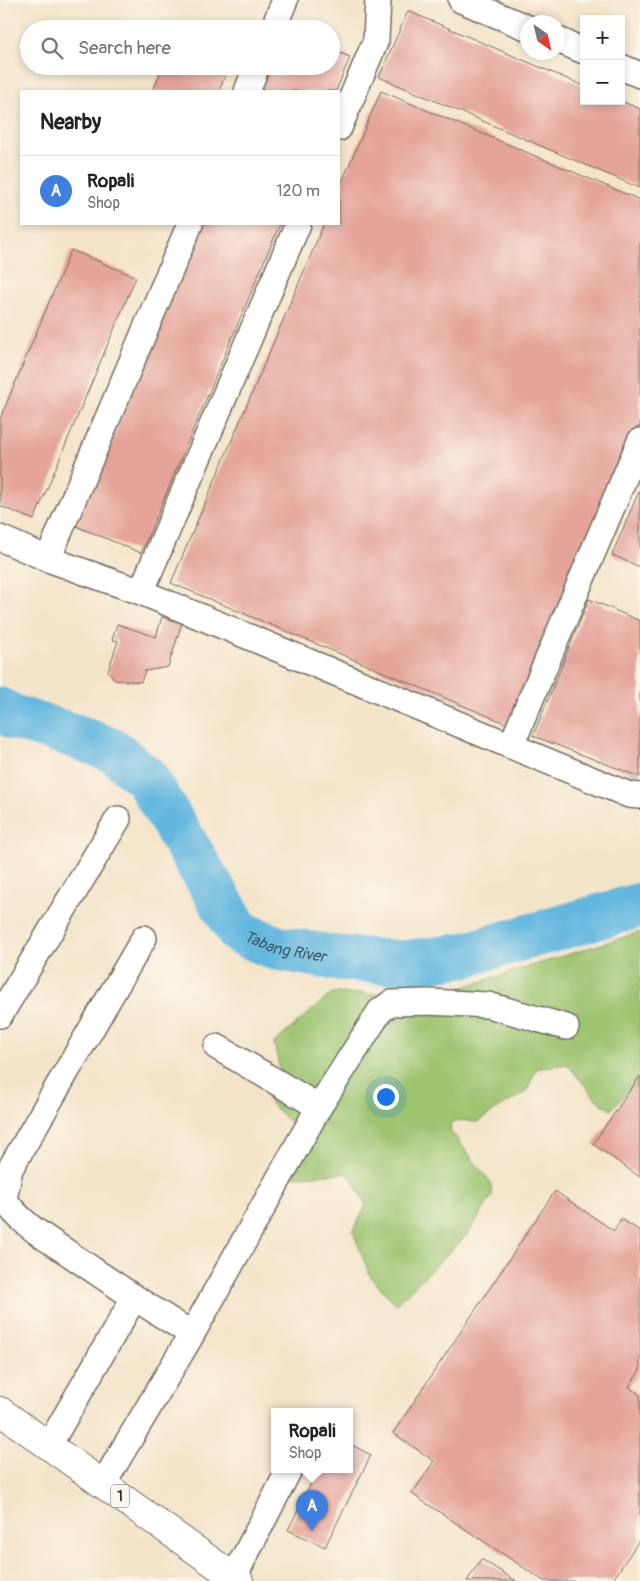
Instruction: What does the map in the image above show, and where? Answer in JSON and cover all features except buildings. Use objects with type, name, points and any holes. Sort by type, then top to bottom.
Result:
[{"type":"highway","name":"1","points":[[0,1411],[237,1579]]},
{"type":"lane","points":[[277,20],[285,0]]},
{"type":"lane","points":[[340,126],[376,40],[378,0]]},
{"type":"lane","points":[[461,0],[520,25]]},
{"type":"lane","points":[[565,43],[580,49]]},
{"type":"lane","points":[[625,69],[640,75]]},
{"type":"lane","points":[[246,90],[253,75]]},
{"type":"lane","points":[[48,560],[190,225]]},
{"type":"lane","points":[[142,592],[298,225]]},
{"type":"lane","points":[[511,746],[640,441]]},
{"type":"lane","points":[[0,538],[48,560],[142,592],[629,795],[640,796]]},
{"type":"lane","points":[[0,1015],[118,819]]},
{"type":"lane","points":[[144,938],[10,1170],[4,1199],[12,1211],[34,1230],[134,1298],[192,1334]]},
{"type":"lane","points":[[103,1484],[192,1334],[319,1107],[380,1011],[391,1003],[429,1002],[488,1005],[566,1027]]},
{"type":"lane","points":[[217,1047],[319,1107]]},
{"type":"lane","points":[[49,1445],[134,1298]]},
{"type":"lane","points":[[237,1579],[288,1473]]},
{"type":"green space","points":[[640,932],[640,1076],[637,1081],[611,1110],[597,1100],[567,1064],[536,1069],[527,1091],[477,1122],[460,1120],[451,1122],[450,1130],[491,1183],[492,1196],[468,1234],[396,1304],[371,1278],[353,1232],[366,1205],[349,1173],[281,1177],[304,1136],[266,1099],[282,1080],[274,1043],[332,993],[441,994]]},
{"type":"waterway","name":"Tabang River","points":[[0,710],[16,718],[75,736],[114,751],[146,778],[239,932],[276,948],[336,958],[404,963],[464,955],[640,905]]},
{"type":"place","name":"Ropali","points":[[312,1531]]}]
